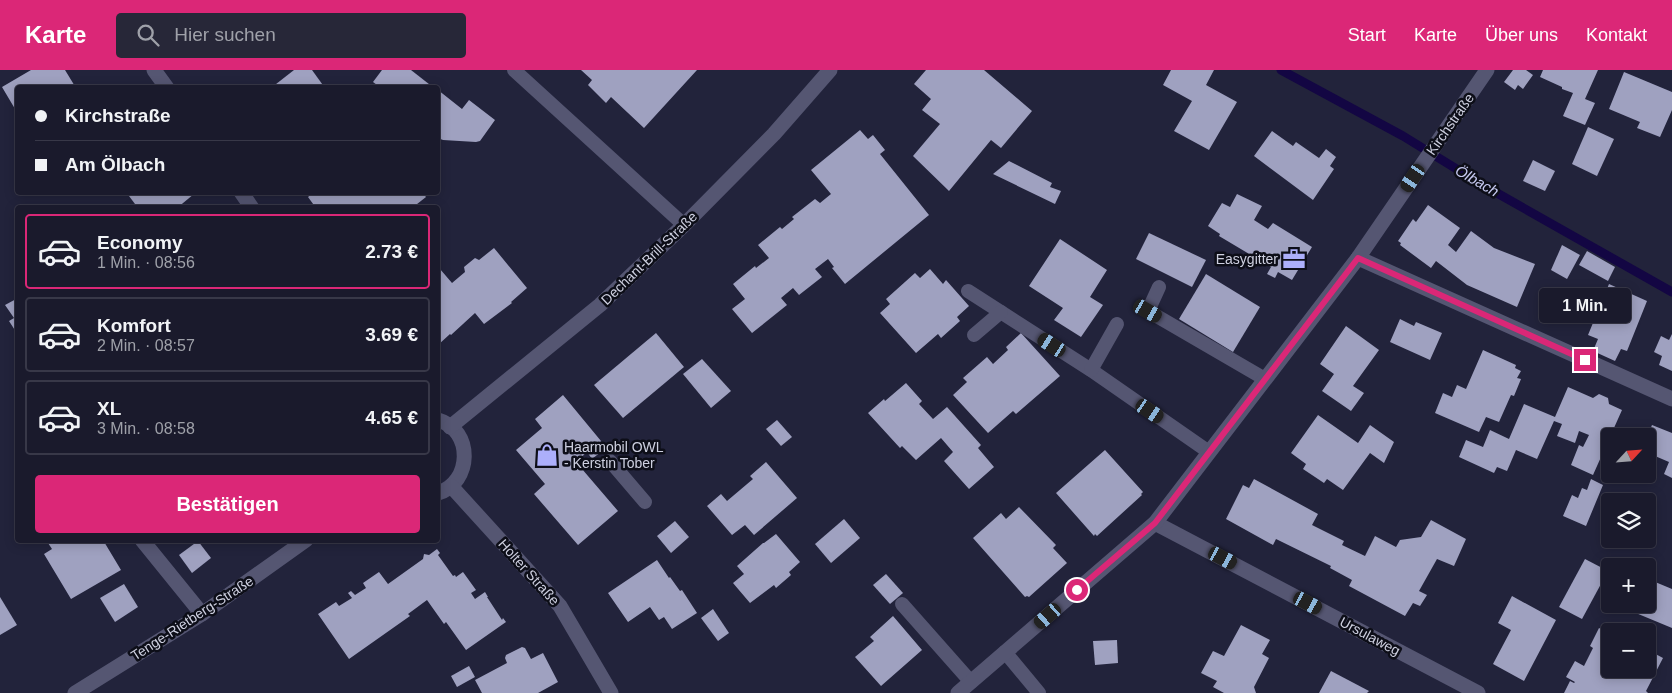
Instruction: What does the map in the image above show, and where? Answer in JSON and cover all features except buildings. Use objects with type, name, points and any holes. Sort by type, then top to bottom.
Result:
[{"type":"street","points":[[154,70],[165,85]]},
{"type":"street","name":"Dechant-Brill-Straße","points":[[444,424],[600,305],[684,225],[774,134],[829,70]]},
{"type":"street","name":"Kirchstraße","points":[[958,693],[1155,523],[1358,258],[1488,70]]},
{"type":"street","points":[[1358,258],[1672,398]]},
{"type":"street","points":[[440,492],[452,486],[459,478],[464,468],[465,456],[464,445],[458,435],[444,424]]},
{"type":"street","name":"Holter Straße","points":[[452,486],[560,606],[610,693]]},
{"type":"street","name":"Ursulaweg","points":[[1155,523],[1478,693]]},
{"type":"street","points":[[144,543],[202,614]]},
{"type":"street","name":"Tenge-Rietberg-Straße","points":[[75,693],[202,614],[302,543]]},
{"type":"lane","points":[[514,70],[684,225]]},
{"type":"lane","points":[[1159,287],[1148,311],[1265,379]]},
{"type":"lane","points":[[968,290],[1091,370],[1209,452]]},
{"type":"lane","points":[[974,335],[1001,312]]},
{"type":"lane","points":[[1091,370],[1117,324]]},
{"type":"lane","points":[[610,461],[645,502]]},
{"type":"lane","points":[[902,604],[971,682]]},
{"type":"lane","points":[[1005,652],[1039,693]]},
{"type":"waterway","name":"Ölbach","points":[[1281,70],[1403,136],[1481,184],[1672,292]]},
{"type":"place","name":"Easygitter","points":[[1294,259]]},
{"type":"place","name":"Haarmobil OWL - Kerstin Tober","points":[[547,455]]},
{"type":"route","points":[[1077,590],[1155,523],[1358,258],[1585,360]]}]
